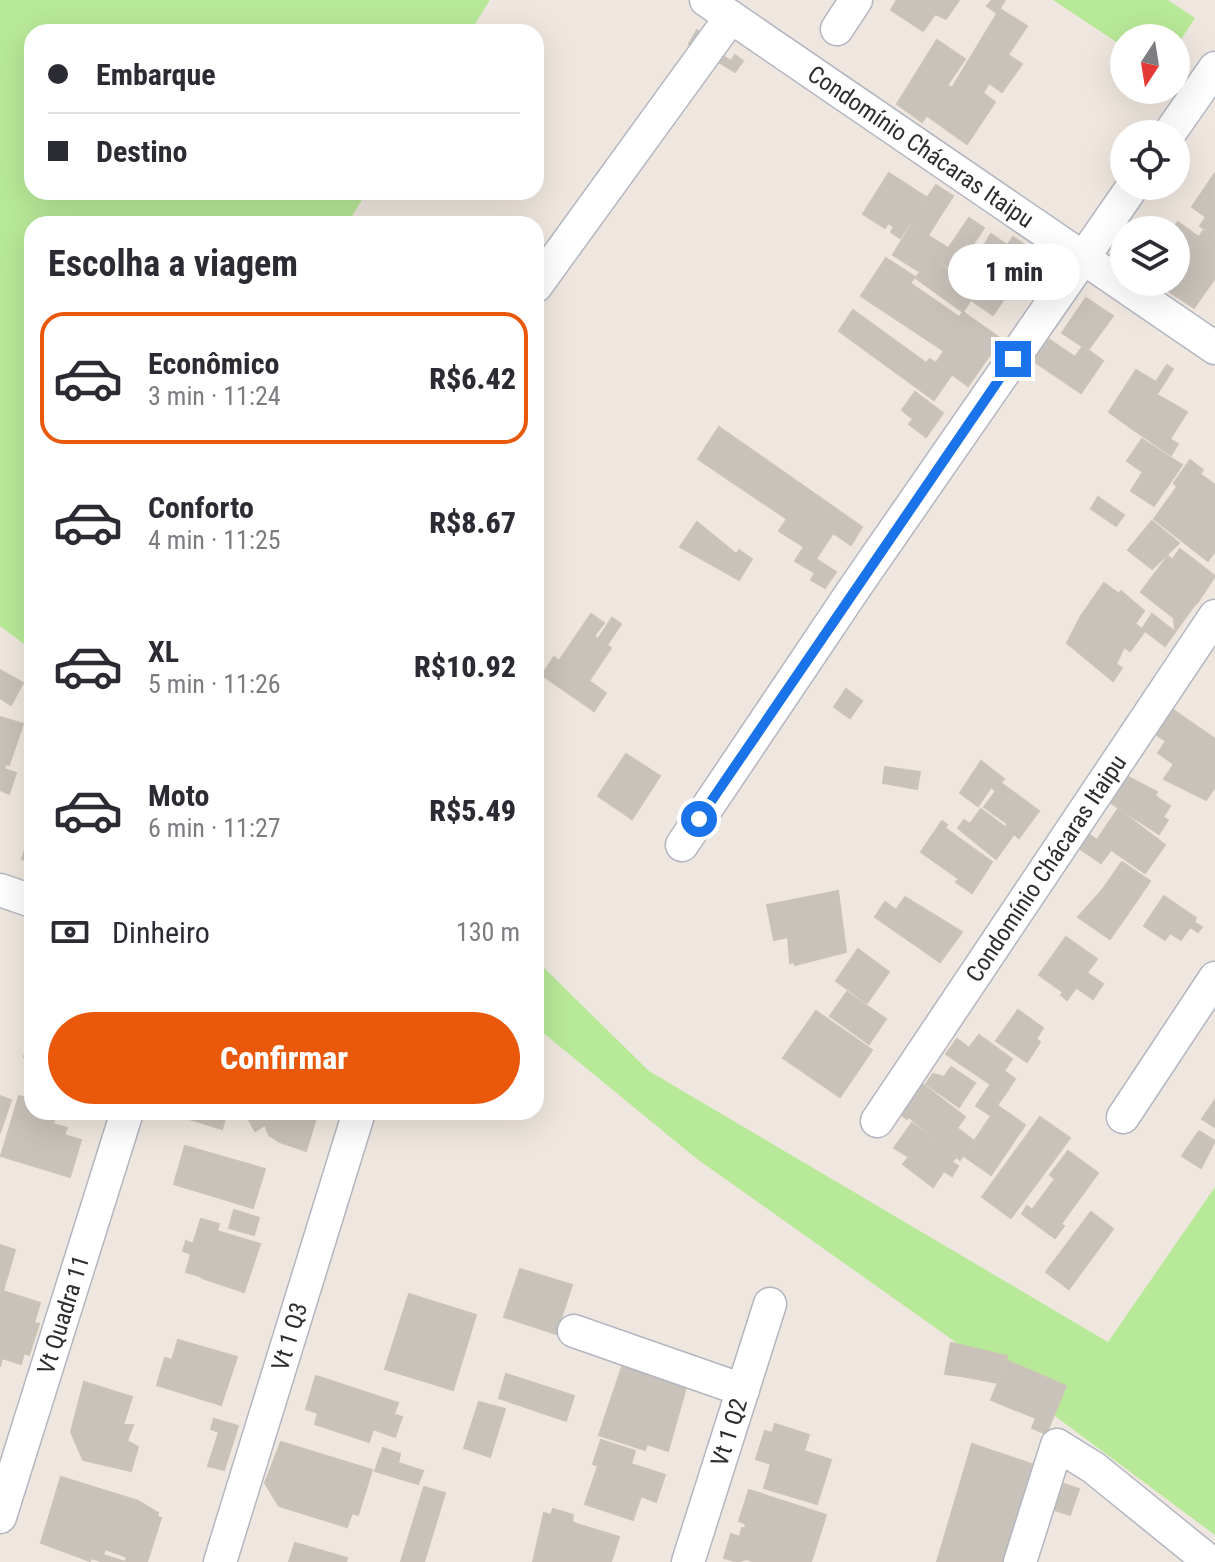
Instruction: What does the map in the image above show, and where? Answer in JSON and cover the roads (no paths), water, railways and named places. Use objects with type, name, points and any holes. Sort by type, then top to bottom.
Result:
[{"type":"street","points":[[837,29],[856,0]]},
{"type":"street","points":[[544,274],[719,8]]},
{"type":"street","name":"Condomínio Chácaras Itaipu","points":[[719,8],[1215,348]]},
{"type":"street","points":[[1179,120],[1215,68]]},
{"type":"street","points":[[682,845],[856,586],[1123,200]]},
{"type":"street","name":"Condomínio Chácaras Itaipu","points":[[877,1121],[1215,616]]},
{"type":"street","points":[[0,890],[24,898]]},
{"type":"street","points":[[1123,1117],[1215,978]]},
{"type":"street","name":"Vt Quadra 11","points":[[0,1517],[11,1443],[124,1120]]},
{"type":"street","name":"Vt 1 Q3","points":[[220,1562],[357,1120]]},
{"type":"street","name":"Vt 1 Q2","points":[[688,1562],[770,1304]]},
{"type":"street","points":[[574,1331],[743,1390]]},
{"type":"street","points":[[1020,1562],[1057,1445],[1094,1468],[1210,1562]]}]
